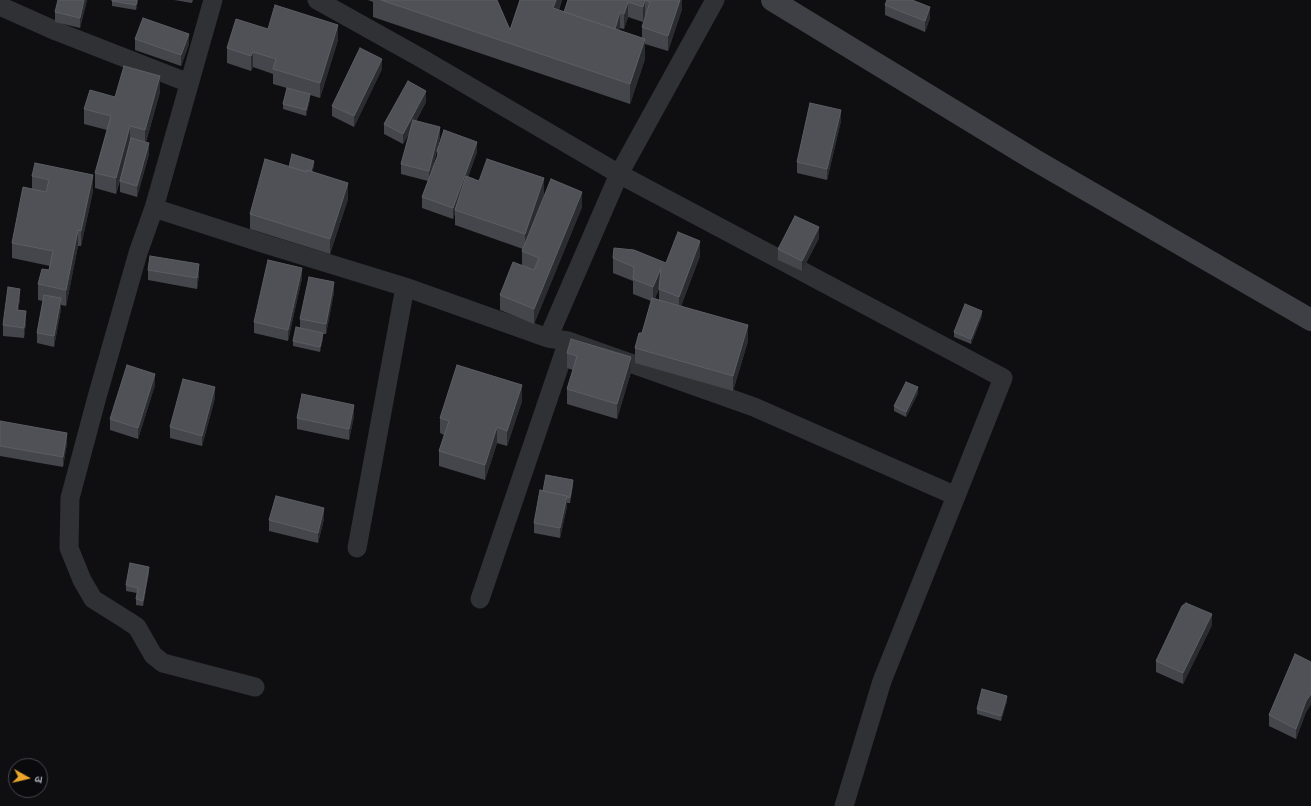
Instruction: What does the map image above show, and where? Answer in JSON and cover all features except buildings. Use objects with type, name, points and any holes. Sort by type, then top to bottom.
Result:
[{"type":"main road","points":[[772,0],[1033,159],[1311,320]]},
{"type":"street","points":[[213,0],[154,208],[138,253],[70,498],[69,548],[82,580],[93,599],[137,628],[153,655],[163,663],[255,686]]},
{"type":"street","points":[[317,0],[421,58],[619,174],[1003,378],[882,681],[844,806]]},
{"type":"street","points":[[548,338],[619,174],[715,0]]},
{"type":"street","points":[[0,6],[56,31],[189,83]]},
{"type":"street","points":[[154,208],[405,287],[548,338],[568,342],[754,407],[956,496]]},
{"type":"street","points":[[357,548],[405,287]]},
{"type":"street","points":[[480,600],[568,342]]}]
